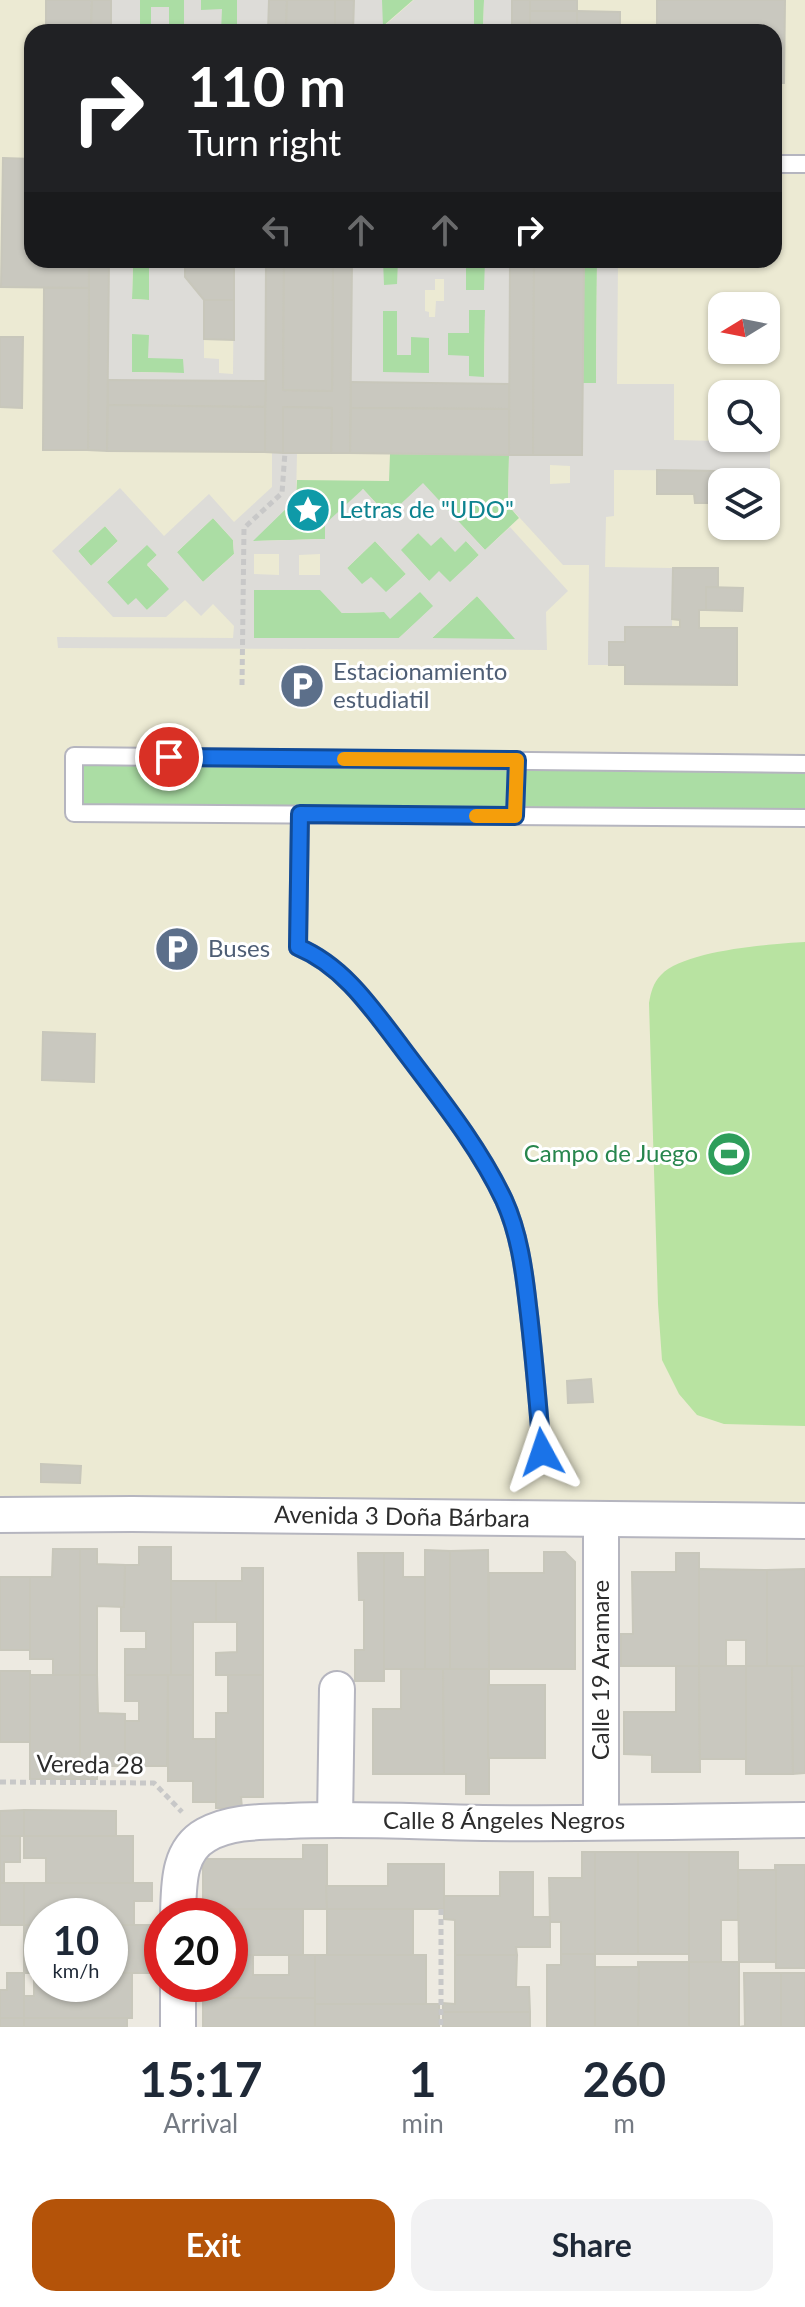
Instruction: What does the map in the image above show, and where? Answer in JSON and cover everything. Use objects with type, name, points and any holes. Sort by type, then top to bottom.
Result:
[{"type":"street","name":"Avenida 3 Doña Bárbara","points":[[0,1515],[805,1521]]},
{"type":"street","name":"Calle 19 Aramare","points":[[601,1519],[601,1821]]},
{"type":"street","points":[[335,1820],[337,1689]]},
{"type":"street","name":"Calle 8 Ángeles Negros","points":[[206,1835],[260,1822],[335,1820],[484,1823],[805,1820]]},
{"type":"street","points":[[179,1898],[184,1858],[193,1844],[206,1835]]},
{"type":"street","points":[[178,2002],[178,2027]]},
{"type":"lane","points":[[782,164],[805,164]]},
{"type":"lane","points":[[805,764],[74,756],[74,813],[805,818]]},
{"type":"lane","points":[[515,816],[517,760]]},
{"type":"lane","points":[[300,814],[298,947],[328,962],[389,1030],[469,1140],[504,1200],[514,1225],[528,1306],[542,1452]]},
{"type":"path","points":[[242,685],[244,528],[282,493],[285,452]]},
{"type":"path","name":"Vereda 28","points":[[0,1782],[154,1783],[206,1835]]},
{"type":"path","points":[[441,1909],[441,2027]]},
{"type":"shaded area","points":[[0,0],[805,0],[805,1516],[0,1513]]},
{"type":"shaded area","points":[[111,0],[140,0],[140,24],[111,24]]},
{"type":"shaded area","points":[[184,0],[201,0],[201,10],[222,9],[221,24],[184,24]]},
{"type":"shaded area","points":[[237,0],[269,0],[268,24],[237,24]]},
{"type":"shaded area","points":[[354,0],[382,0],[383,24],[353,24]]},
{"type":"shaded area","points":[[414,0],[474,0],[474,24],[386,24]]},
{"type":"shaded area","points":[[484,0],[512,0],[512,24],[483,24]]},
{"type":"shaded area","points":[[151,7],[169,7],[169,24],[151,24]]},
{"type":"shaded area","points":[[109,268],[133,268],[132,299],[149,300],[149,268],[189,268],[204,300],[204,358],[219,359],[219,373],[233,374],[234,268],[266,268],[266,381],[108,380]],"holes":[[[132,334],[149,335],[148,358],[183,359],[184,373],[132,372]]]},
{"type":"shaded area","points":[[352,268],[383,268],[384,285],[397,284],[398,268],[466,268],[466,290],[484,290],[485,268],[510,268],[509,384],[351,382]],"holes":[[[435,279],[444,279],[444,301],[436,301],[435,317],[429,317],[429,312],[425,311],[425,290],[435,290]],[[469,310],[485,310],[484,377],[469,376],[469,356],[448,355],[448,333],[469,333]],[[383,311],[397,311],[397,355],[411,355],[411,337],[429,338],[429,373],[383,372]]]},
{"type":"shaded area","points":[[597,268],[618,268],[617,384],[674,384],[674,440],[708,441],[708,452],[770,452],[770,468],[614,470],[614,516],[606,517],[605,567],[673,568],[672,627],[625,627],[625,642],[609,643],[609,665],[588,665],[589,565],[563,565],[508,505],[509,455],[582,455],[583,383],[596,383]],"holes":[[[550,465],[570,466],[570,483],[550,484]]]},
{"type":"shaded area","points":[[272,453],[297,453],[296,499],[253,541],[325,539],[325,524],[363,489],[388,516],[423,483],[485,550],[510,527],[568,591],[546,612],[547,650],[58,648],[57,637],[233,638],[234,626],[213,604],[201,616],[185,600],[166,617],[113,617],[52,551],[120,488],[164,536],[209,494],[234,522],[272,487]],"holes":[[[213,518],[233,540],[234,554],[203,582],[177,552]],[[105,526],[118,541],[91,566],[78,551]],[[418,533],[431,546],[441,537],[455,552],[466,541],[479,555],[450,582],[439,571],[429,581],[401,550]],[[375,541],[406,574],[386,592],[371,577],[362,584],[347,568]],[[147,545],[157,555],[147,564],[169,589],[147,610],[136,598],[128,605],[107,582]],[[254,554],[279,554],[279,575],[254,574]],[[320,554],[320,575],[299,575],[299,555]],[[254,590],[320,590],[342,613],[384,612],[390,619],[420,592],[433,606],[399,638],[254,638]],[[477,596],[515,639],[432,638]]]},
{"type":"green space","points":[[140,0],[184,0],[184,24],[168,24],[151,8],[151,24],[140,24]]},
{"type":"green space","points":[[201,0],[237,0],[237,24],[221,24],[221,10],[201,10]]},
{"type":"green space","points":[[382,0],[413,0],[385,24],[382,24]]},
{"type":"green space","points":[[474,0],[484,0],[483,24],[474,24]]},
{"type":"green space","points":[[133,268],[149,268],[149,300],[132,299]]},
{"type":"green space","points":[[383,268],[398,268],[398,285],[383,285]]},
{"type":"green space","points":[[466,268],[485,268],[485,290],[466,290]]},
{"type":"green space","points":[[584,268],[597,268],[596,383],[583,383]]},
{"type":"green space","points":[[469,309],[485,310],[484,377],[469,377],[448,355],[448,333]]},
{"type":"green space","points":[[397,310],[410,337],[429,337],[429,373],[383,373],[383,311]]},
{"type":"green space","points":[[132,334],[149,334],[184,359],[184,373],[131,372]]},
{"type":"green space","points":[[390,454],[509,455],[508,505],[519,518],[485,550],[423,484],[388,516],[363,489],[325,539],[252,541],[296,499],[297,480],[389,481]]},
{"type":"green space","points":[[213,518],[233,540],[234,554],[203,582],[176,553]]},
{"type":"green space","points":[[105,526],[118,541],[91,566],[78,551]]},
{"type":"green space","points":[[418,533],[466,541],[479,555],[450,583],[429,581],[400,550]]},
{"type":"green space","points":[[375,541],[406,574],[386,593],[362,585],[347,568]]},
{"type":"green space","points":[[147,544],[157,555],[147,565],[170,589],[147,610],[128,606],[106,583]]},
{"type":"green space","points":[[254,589],[321,590],[342,613],[384,612],[420,591],[434,606],[399,638],[253,638]]},
{"type":"green space","points":[[477,596],[517,639],[431,639]]},
{"type":"green space","points":[[77,758],[513,763],[512,813],[77,810]]},
{"type":"green space","points":[[520,764],[805,767],[805,815],[518,813]]},
{"type":"green space","name":"Campo de Juego","points":[[805,942],[805,1426],[724,1424],[697,1415],[679,1394],[662,1360],[649,1003],[656,981],[672,966],[729,950]]},
{"type":"building","points":[[46,0],[92,0],[91,24],[46,24]]},
{"type":"building","points":[[92,0],[111,0],[111,24],[91,24]]},
{"type":"building","points":[[269,0],[287,0],[286,24],[268,24]]},
{"type":"building","points":[[287,0],[335,0],[335,24],[286,24]]},
{"type":"building","points":[[335,0],[354,0],[353,24],[335,24]]},
{"type":"building","points":[[512,0],[530,0],[530,24],[512,24]]},
{"type":"building","points":[[530,0],[577,0],[577,11],[530,11]]},
{"type":"building","points":[[657,0],[785,0],[784,83],[782,24],[657,24]]},
{"type":"building","points":[[530,11],[577,11],[577,24],[530,24]]},
{"type":"building","points":[[577,11],[620,12],[620,24],[577,24]]},
{"type":"building","points":[[3,158],[24,159],[24,268],[89,268],[89,288],[1,287]]},
{"type":"building","points":[[89,268],[109,268],[107,451],[88,450]]},
{"type":"building","points":[[185,268],[234,268],[234,300],[204,300],[185,277]]},
{"type":"building","points":[[266,268],[284,268],[283,390],[332,391],[333,268],[352,268],[350,453],[331,453],[332,408],[283,407],[283,453],[265,452]]},
{"type":"building","points":[[284,268],[333,268],[332,391],[283,390]]},
{"type":"building","points":[[510,268],[534,268],[533,455],[509,455]]},
{"type":"building","points":[[534,268],[584,268],[582,455],[533,455]]},
{"type":"building","points":[[44,288],[89,288],[88,450],[43,450]]},
{"type":"building","points":[[204,300],[234,300],[234,340],[204,339]]},
{"type":"building","points":[[0,337],[23,337],[22,408],[0,407]]},
{"type":"building","points":[[108,380],[266,381],[265,407],[108,405]]},
{"type":"building","points":[[351,382],[509,384],[509,409],[351,408]]},
{"type":"building","points":[[108,405],[265,407],[265,452],[107,451]]},
{"type":"building","points":[[283,407],[332,408],[331,453],[283,453]]},
{"type":"building","points":[[351,408],[509,409],[509,455],[350,453]]},
{"type":"building","points":[[657,470],[708,471],[708,503],[695,503],[694,494],[657,494]]},
{"type":"building","points":[[673,568],[718,568],[718,587],[706,587],[706,610],[699,610],[699,628],[737,628],[737,685],[625,684],[625,665],[609,665],[609,642],[625,642],[625,627],[680,627],[680,620],[672,619]]},
{"type":"building","points":[[706,587],[743,588],[742,611],[706,610]]},
{"type":"building","points":[[43,1032],[95,1034],[94,1082],[42,1080]]},
{"type":"building","points":[[591,1379],[593,1402],[568,1403],[567,1381]]},
{"type":"building","points":[[41,1464],[81,1466],[80,1483],[41,1482]]},
{"type":"building","points":[[139,1547],[171,1547],[171,1675],[125,1675],[125,1649],[146,1649],[146,1631],[121,1631],[125,1565],[139,1565]]},
{"type":"building","points":[[53,1549],[80,1549],[80,1675],[53,1675],[53,1659],[30,1659],[30,1577],[52,1577]]},
{"type":"building","points":[[80,1549],[97,1549],[97,1564],[125,1565],[124,1607],[97,1606],[97,1675],[80,1675]]},
{"type":"building","points":[[425,1550],[450,1551],[450,1669],[425,1669]]},
{"type":"building","points":[[488,1550],[489,1669],[450,1669],[450,1551]]},
{"type":"building","points":[[544,1552],[565,1552],[575,1562],[575,1669],[489,1669],[489,1573],[544,1573]]},
{"type":"building","points":[[358,1553],[384,1553],[384,1681],[355,1681],[355,1650],[364,1650],[364,1600],[359,1600]]},
{"type":"building","points":[[384,1553],[403,1553],[403,1577],[425,1577],[425,1669],[384,1669]]},
{"type":"building","points":[[676,1553],[699,1553],[699,1666],[621,1666],[621,1634],[633,1634],[632,1572],[676,1572]]},
{"type":"building","points":[[242,1568],[263,1568],[263,1675],[216,1675],[216,1653],[237,1652],[237,1622],[216,1622],[216,1581],[242,1581]]},
{"type":"building","points":[[699,1569],[767,1570],[767,1666],[746,1666],[746,1640],[726,1640],[726,1666],[699,1666]]},
{"type":"building","points":[[805,1569],[805,1666],[767,1666],[767,1570]]},
{"type":"building","points":[[0,1577],[30,1577],[30,1650],[0,1650]]},
{"type":"building","points":[[171,1581],[216,1581],[216,1622],[193,1622],[193,1675],[171,1675]]},
{"type":"building","points":[[676,1666],[699,1666],[700,1772],[652,1772],[652,1755],[624,1754],[624,1712],[676,1712]]},
{"type":"building","points":[[699,1666],[746,1666],[746,1759],[700,1759]]},
{"type":"building","points":[[746,1666],[792,1666],[793,1774],[746,1774]]},
{"type":"building","points":[[792,1666],[805,1666],[805,1773],[793,1774]]},
{"type":"building","points":[[401,1669],[443,1669],[444,1774],[373,1774],[373,1709],[401,1709]]},
{"type":"building","points":[[443,1669],[489,1669],[489,1794],[466,1794],[466,1774],[444,1774]]},
{"type":"building","points":[[0,1671],[30,1671],[30,1742],[0,1742]]},
{"type":"building","points":[[30,1675],[80,1675],[80,1779],[30,1779]]},
{"type":"building","points":[[80,1675],[97,1675],[98,1713],[125,1714],[125,1766],[97,1766],[97,1779],[80,1779]]},
{"type":"building","points":[[125,1675],[168,1675],[167,1766],[125,1766],[125,1721],[139,1721],[139,1701],[125,1701]]},
{"type":"building","points":[[168,1675],[193,1675],[193,1739],[216,1739],[216,1802],[193,1802],[193,1781],[168,1781]]},
{"type":"building","points":[[228,1675],[263,1675],[263,1797],[241,1797],[242,1808],[216,1808],[216,1713],[228,1713]]},
{"type":"building","points":[[488,1685],[545,1685],[545,1758],[488,1758]]},
{"type":"building","points":[[24,1810],[116,1811],[116,1836],[24,1836]]},
{"type":"building","points":[[24,1810],[24,1836],[0,1836],[0,1811]]},
{"type":"building","points":[[0,1836],[20,1836],[20,1862],[4,1862],[4,1883],[0,1883]]},
{"type":"building","points":[[24,1836],[133,1836],[133,1883],[46,1883],[46,1858],[24,1858]]},
{"type":"building","points":[[303,1845],[327,1845],[327,1909],[248,1909],[248,1898],[203,1898],[203,1859],[303,1859]]},
{"type":"building","points":[[582,1852],[595,1852],[595,1954],[561,1954],[561,1922],[550,1922],[549,1878],[582,1878]]},
{"type":"building","points":[[595,1852],[638,1852],[638,1954],[595,1954]]},
{"type":"building","points":[[638,1852],[689,1852],[690,1954],[638,1954]]},
{"type":"building","points":[[689,1852],[738,1852],[738,1920],[721,1920],[721,1962],[689,1962]]},
{"type":"building","points":[[388,1864],[444,1864],[444,1909],[327,1909],[326,1886],[388,1886]]},
{"type":"building","points":[[775,1865],[805,1865],[805,1968],[776,1968]]},
{"type":"building","points":[[738,1870],[776,1870],[776,1962],[739,1962]]},
{"type":"building","points":[[500,1872],[533,1872],[533,1917],[550,1917],[550,1947],[516,1947],[517,1955],[455,1955],[455,1920],[444,1919],[444,1896],[500,1896]]},
{"type":"building","points":[[0,1883],[24,1883],[24,1925],[0,1925]]},
{"type":"building","points":[[24,1883],[152,1883],[152,1898],[134,1901],[134,1925],[128,1925],[128,1898],[24,1898]]},
{"type":"building","points":[[248,1909],[303,1909],[303,1955],[248,1955]]},
{"type":"building","points":[[327,1909],[413,1909],[413,1955],[327,1955]]},
{"type":"building","points":[[128,1925],[144,1925],[144,1973],[128,1973]]},
{"type":"building","points":[[561,1954],[595,1954],[595,2027],[547,2027],[547,1965],[561,1965]]},
{"type":"building","points":[[248,1955],[253,1955],[253,1975],[289,1975],[289,1955],[315,1955],[315,1998],[248,1998]]},
{"type":"building","points":[[315,1955],[426,1955],[426,2004],[315,2004]]},
{"type":"building","points":[[455,1955],[517,1955],[516,1987],[529,1987],[530,2012],[443,2012],[443,2003],[455,2004]]},
{"type":"building","points":[[638,1962],[689,1962],[689,2027],[638,2027]]},
{"type":"building","points":[[689,1962],[739,1962],[739,2027],[689,2027]]},
{"type":"building","points":[[595,1967],[639,1967],[638,2027],[595,2027]]},
{"type":"building","points":[[7,1973],[24,1973],[24,2018],[0,2018],[0,1990],[7,1990]]},
{"type":"building","points":[[128,1973],[132,1973],[132,2018],[24,2018],[24,2002],[128,2002]]},
{"type":"building","points":[[744,1973],[781,1973],[781,2027],[739,2027],[745,2026]]},
{"type":"building","points":[[781,1973],[805,1973],[805,2027],[781,2027]]},
{"type":"building","points":[[315,1998],[315,2027],[203,2027],[203,2002]]},
{"type":"building","points":[[315,2004],[439,2004],[439,2027],[315,2027]]},
{"type":"building","points":[[443,2012],[530,2012],[530,2027],[443,2027]]},
{"type":"building","points":[[0,2018],[24,2018],[24,2027],[0,2027]]},
{"type":"building","points":[[24,2018],[127,2018],[127,2027],[24,2027]]},
{"type":"slow traffic","points":[[344,759],[517,760],[515,816],[476,816]]},
{"type":"place","name":"Letras de \"UDO\"","points":[[308,510]]},
{"type":"place","name":"Estacionamiento estudiatil","points":[[302,686]]},
{"type":"place","name":"Buses","points":[[177,949]]},
{"type":"place","name":"Campo de Juego","points":[[729,1154]]},
{"type":"route","points":[[169,757],[517,760],[515,816],[300,814],[298,947],[328,962],[389,1030],[469,1140],[504,1200],[521,1255],[532,1335],[542,1452]]}]
